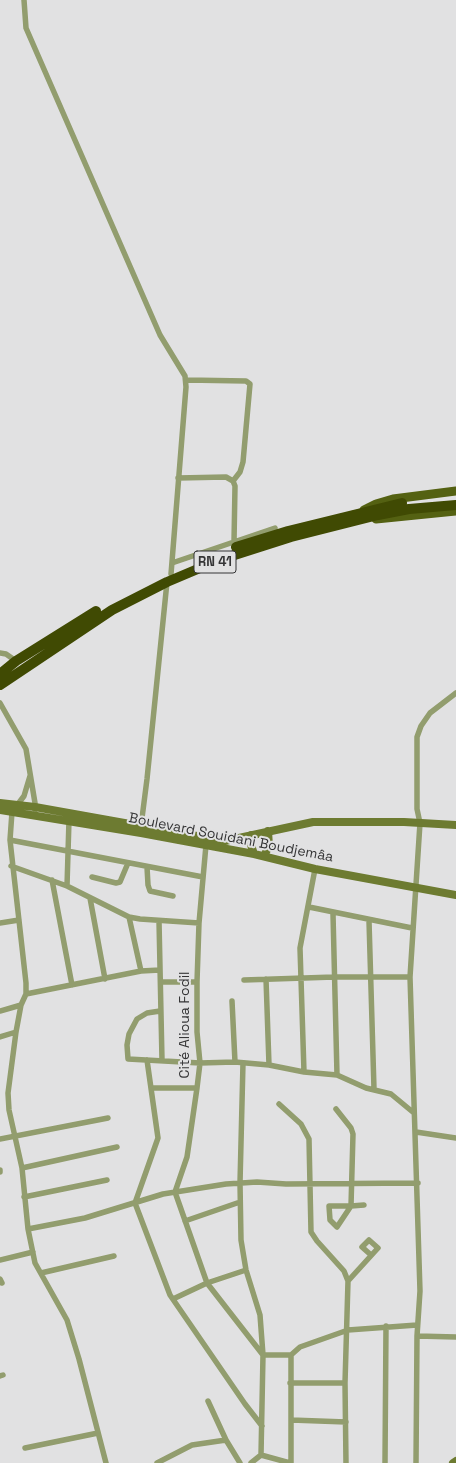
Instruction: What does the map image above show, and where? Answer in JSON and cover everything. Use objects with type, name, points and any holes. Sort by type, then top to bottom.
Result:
[{"type":"highway","name":"RN 41","points":[[0,674],[16,661],[111,603],[169,578],[243,552],[362,515],[407,503],[456,498]]},
{"type":"highway","name":"RN 41","points":[[362,515],[456,505]]},
{"type":"highway","name":"RN 41","points":[[0,685],[95,620],[169,578]]},
{"type":"main road","points":[[362,515],[376,504],[393,499],[456,491]]},
{"type":"main road","points":[[362,515],[380,519],[456,511]]},
{"type":"main road","name":"Boulevard Souidani Boudjemâa","points":[[0,803],[15,808],[141,826],[225,841],[313,822],[404,822],[456,825]]},
{"type":"main road","name":"Boulevard Souidani Boudjemâa","points":[[0,810],[15,808]]},
{"type":"main road","name":"Boulevard Souidani Boudjemâa","points":[[35,811],[69,820],[254,854],[315,869],[456,895]]},
{"type":"main road","points":[[264,856],[270,846],[268,831]]},
{"type":"main road","points":[[252,835],[251,845],[254,854]]},
{"type":"street","points":[[24,0],[26,28],[160,335],[184,372],[186,380],[172,563],[169,578],[141,826]]},
{"type":"street","points":[[186,380],[246,381],[250,384],[243,462],[240,472],[233,481]]},
{"type":"street","points":[[178,478],[226,477],[233,481],[235,486],[234,542]]},
{"type":"street","points":[[172,563],[275,528]]},
{"type":"street","points":[[0,653],[6,654],[16,661]]},
{"type":"street","points":[[416,1463],[417,1325],[420,1302],[418,1183],[414,1113],[410,977],[420,823],[417,809],[417,738],[421,726],[430,713],[456,693]]},
{"type":"street","points":[[0,703],[24,744],[28,758],[35,811]]},
{"type":"street","points":[[30,776],[26,793],[15,808],[10,840],[11,866],[19,920],[26,994],[21,1005],[16,1032],[8,1093],[9,1110],[22,1168],[28,1229],[35,1263],[67,1320],[80,1359],[106,1463]]},
{"type":"street","points":[[67,886],[69,820]]},
{"type":"street","points":[[10,840],[203,877]]},
{"type":"street","name":"Cité Alioua Fodil","points":[[175,1192],[187,1157],[200,1064],[197,1032],[197,982],[199,923],[206,845]]},
{"type":"street","points":[[92,878],[116,883],[120,882],[128,863]]},
{"type":"street","points":[[11,866],[67,886],[129,917],[159,921],[199,923]]},
{"type":"street","points":[[147,867],[148,885],[150,891],[173,896]]},
{"type":"street","points":[[304,1072],[300,948],[315,869]]},
{"type":"street","points":[[52,880],[72,985]]},
{"type":"street","points":[[90,898],[105,979]]},
{"type":"street","points":[[308,907],[333,914],[412,928]]},
{"type":"street","points":[[333,914],[337,1075]]},
{"type":"street","points":[[129,917],[141,970]]},
{"type":"street","points":[[0,923],[19,920]]},
{"type":"street","points":[[159,921],[162,1060]]},
{"type":"street","points":[[369,921],[374,1089]]},
{"type":"street","points":[[26,994],[105,979],[141,970],[160,970]]},
{"type":"street","points":[[244,980],[334,977],[410,977]]},
{"type":"street","points":[[266,979],[270,1065]]},
{"type":"street","points":[[161,982],[197,982]]},
{"type":"street","points":[[232,1001],[235,1062]]},
{"type":"street","points":[[0,1010],[21,1005]]},
{"type":"street","points":[[160,1010],[147,1013],[137,1019],[129,1034],[127,1045],[128,1059],[162,1060],[200,1064],[235,1062],[270,1065],[304,1072],[337,1075],[366,1088],[391,1094],[414,1113]]},
{"type":"street","points":[[0,1037],[16,1032]]},
{"type":"street","points":[[147,1060],[158,1138],[135,1203],[173,1299],[245,1404],[262,1426]]},
{"type":"street","points":[[243,1063],[240,1183],[241,1240],[246,1270],[260,1315],[263,1355],[261,1455],[251,1463]]},
{"type":"street","points":[[151,1088],[197,1088]]},
{"type":"street","points":[[279,1104],[301,1124],[309,1139],[311,1232],[317,1241],[344,1271],[348,1282],[348,1330],[345,1383],[346,1463]]},
{"type":"street","points":[[336,1109],[351,1128],[353,1134],[351,1206],[337,1227],[330,1220],[329,1206],[351,1206],[364,1205]]},
{"type":"street","points":[[0,1139],[108,1118]]},
{"type":"street","points":[[416,1132],[456,1138]]},
{"type":"street","points":[[22,1168],[117,1147]]},
{"type":"street","points":[[24,1197],[107,1180]]},
{"type":"street","points":[[28,1229],[85,1218],[163,1194],[240,1183],[418,1183]]},
{"type":"street","points":[[175,1192],[207,1283],[263,1355]]},
{"type":"street","points":[[185,1220],[240,1202]]},
{"type":"street","points":[[0,1260],[33,1252]]},
{"type":"street","points":[[348,1282],[371,1255]]},
{"type":"street","points":[[41,1273],[114,1256]]},
{"type":"street","points":[[173,1299],[207,1283],[246,1270]]},
{"type":"street","points":[[263,1355],[290,1355],[300,1347],[348,1330],[386,1326],[417,1325]]},
{"type":"street","points":[[386,1326],[386,1463]]},
{"type":"street","points":[[417,1336],[456,1337]]},
{"type":"street","points":[[261,1455],[291,1463],[292,1420],[290,1355]]},
{"type":"street","points":[[290,1383],[345,1383]]},
{"type":"street","points":[[208,1401],[226,1440],[240,1463]]},
{"type":"street","points":[[292,1420],[346,1422]]},
{"type":"street","points":[[25,1448],[98,1433]]},
{"type":"street","points":[[157,1463],[192,1445],[226,1440]]}]
